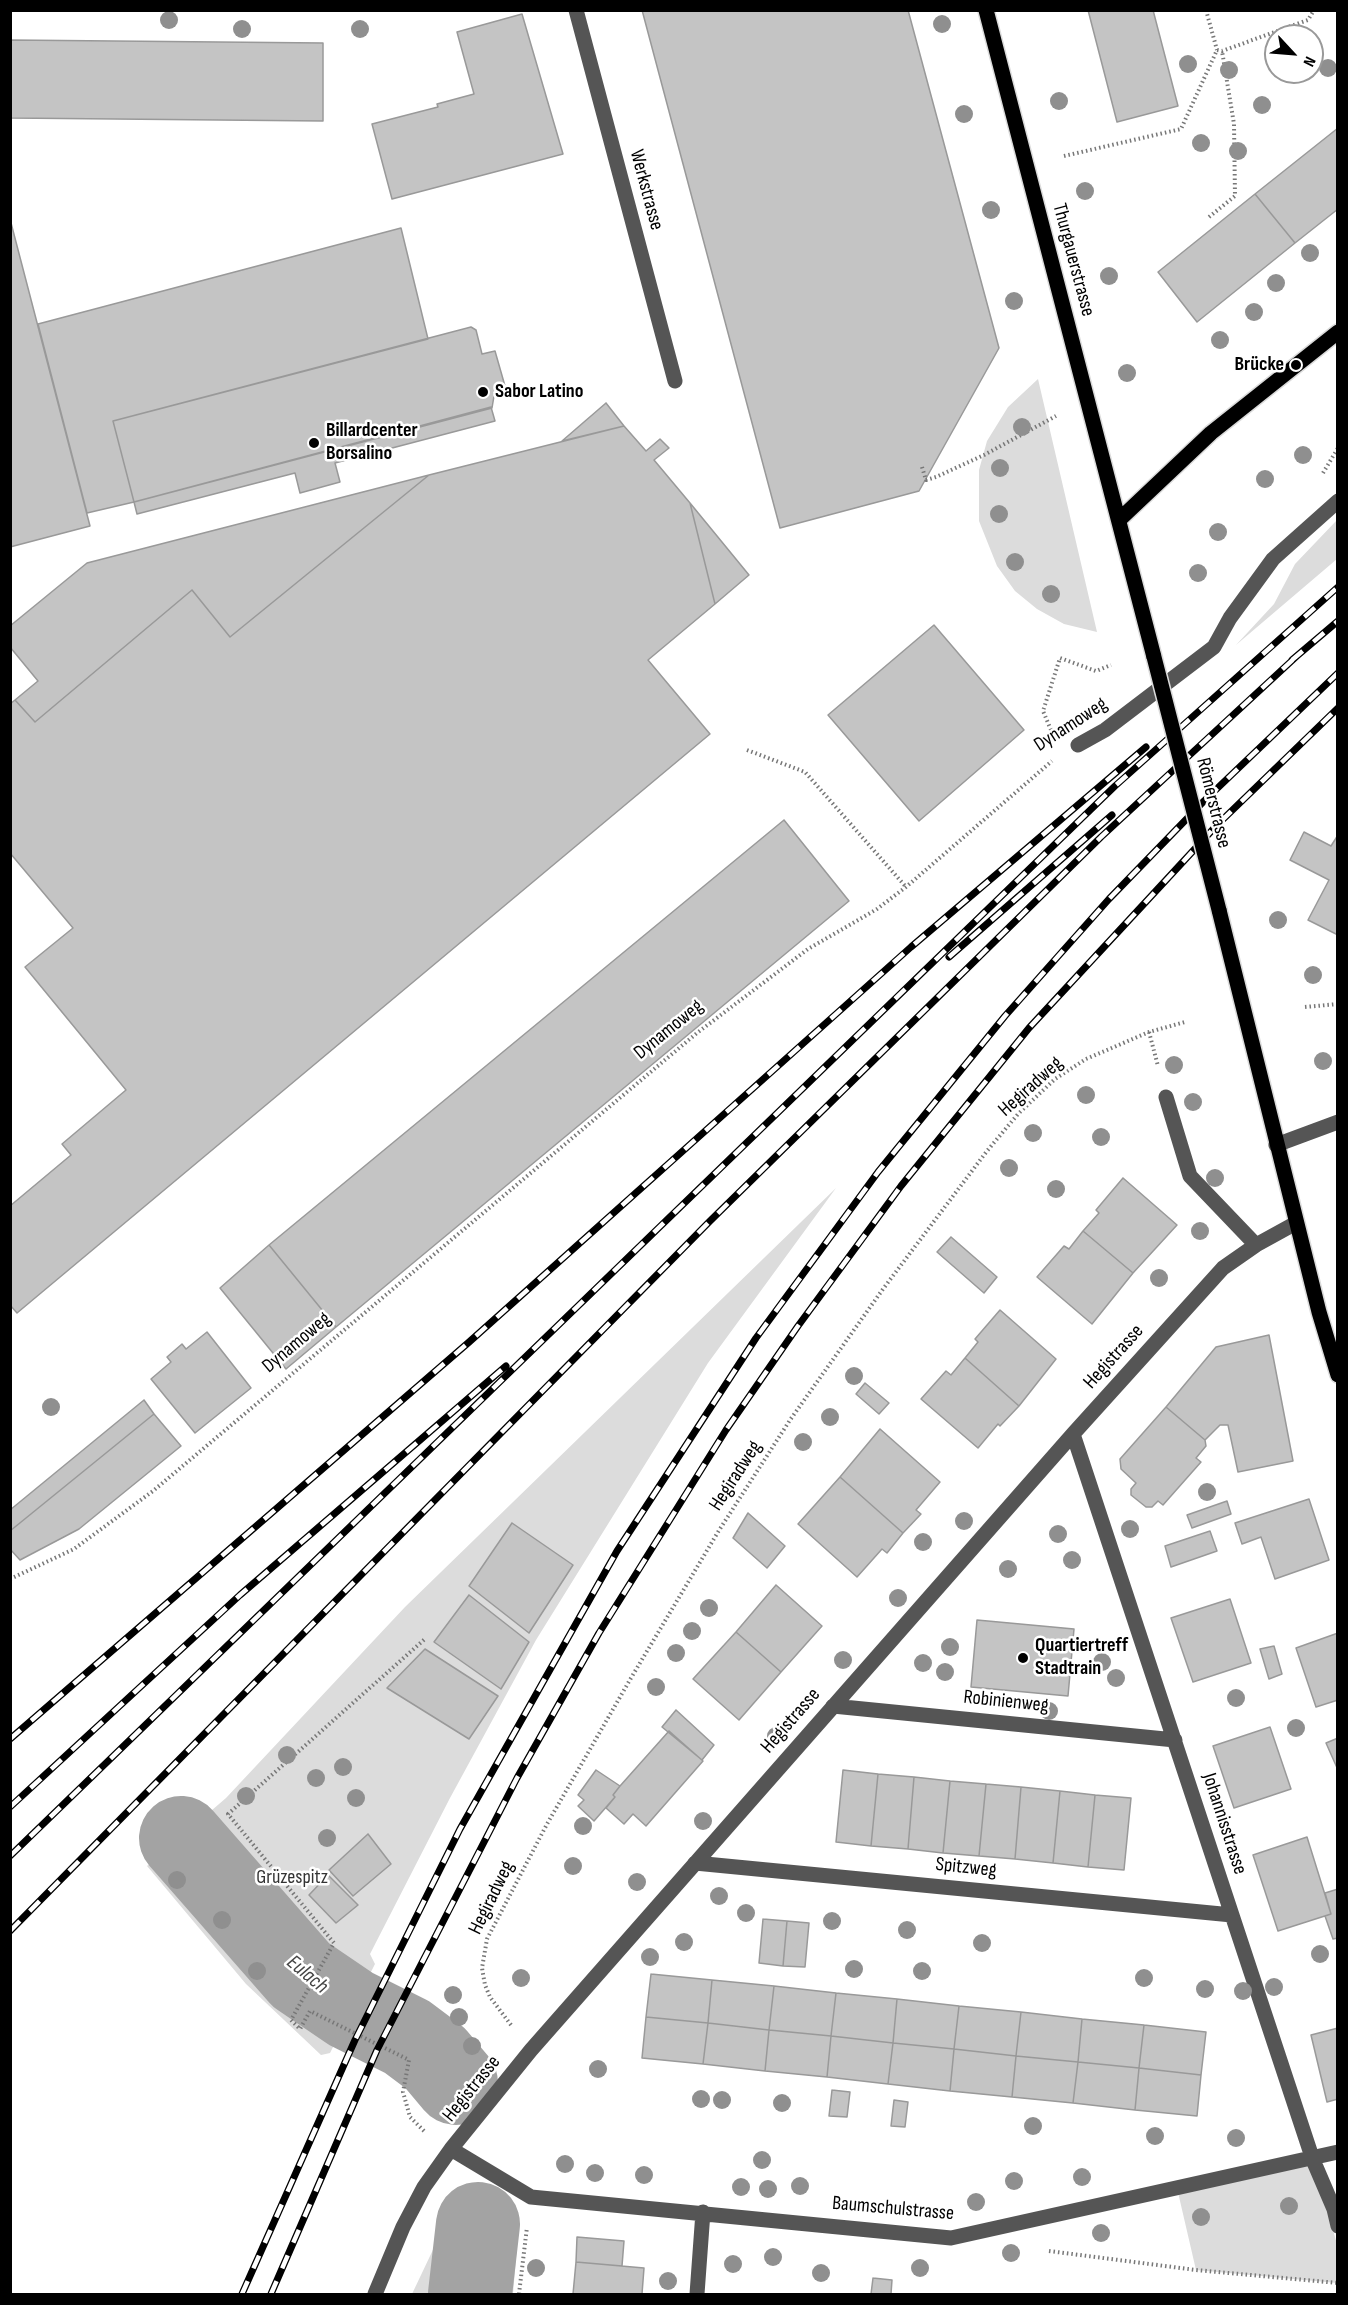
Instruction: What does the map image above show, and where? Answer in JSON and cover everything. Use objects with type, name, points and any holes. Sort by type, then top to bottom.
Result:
[{"type":"main road","name":"Thurgauerstrasse","points":[[986,10],[1119,520]]},
{"type":"main road","points":[[1119,520],[1211,434],[1338,332]]},
{"type":"main road","name":"Römerstrasse","points":[[1119,520],[1219,910],[1276,1145],[1338,1375]]},
{"type":"street","name":"Werkstrasse","points":[[576,10],[675,381]]},
{"type":"street","name":"Dynamoweg","points":[[1078,745],[1105,730],[1214,647],[1230,618],[1273,559],[1338,501]]},
{"type":"street","points":[[1166,1097],[1190,1176],[1256,1245]]},
{"type":"street","points":[[1276,1145],[1338,1122]]},
{"type":"street","name":"Hegistrasse","points":[[375,2295],[414,2205],[451,2149],[531,2050],[1073,1434],[1223,1268],[1256,1245],[1296,1223]]},
{"type":"street","name":"Johannisstrasse","points":[[1073,1434],[1313,2160],[1334,2209],[1338,2226]]},
{"type":"street","name":"Robinienweg","points":[[833,1706],[1175,1740]]},
{"type":"street","name":"Spitzweg","points":[[695,1863],[1232,1915]]},
{"type":"street","name":"Baumschulstrasse","points":[[451,2149],[531,2197],[951,2238],[1313,2160],[1338,2152]]},
{"type":"street","points":[[697,2295],[703,2212]]},
{"type":"path","points":[[1206,10],[1219,51],[1234,124],[1234,196],[1209,217]]},
{"type":"path","points":[[1064,156],[1181,129],[1219,51],[1308,20],[1314,10]]},
{"type":"path","points":[[922,467],[926,480],[936,477],[984,455],[1056,416]]},
{"type":"path","points":[[1042,711],[1060,658],[1096,671],[1111,665]]},
{"type":"path","name":"Dynamoweg","points":[[10,1579],[74,1549],[153,1491],[697,1034],[808,949],[878,909],[1062,752],[1078,745]]},
{"type":"path","points":[[747,750],[805,772],[906,887]]},
{"type":"path","points":[[1305,1007],[1338,1004]]},
{"type":"path","name":"Hegiradweg","points":[[531,2050],[487,1991],[482,1968],[487,1939],[548,1824],[718,1532],[790,1420],[883,1289],[987,1151],[1018,1114],[1055,1079],[1086,1059],[1149,1032],[1185,1022]]},
{"type":"path","points":[[426,1638],[228,1814],[334,1943],[328,1958],[291,2020],[300,2028],[310,2011],[409,2060],[404,2092],[411,2117],[421,2130],[451,2149]]},
{"type":"path","points":[[519,2295],[531,2197]]},
{"type":"path","points":[[1044,2250],[1196,2270],[1338,2283]]},
{"type":"green space","points":[[1038,379],[1097,632],[1064,624],[1037,609],[1015,591],[997,566],[979,521],[979,470],[987,441],[1008,407]]},
{"type":"green space","points":[[1337,520],[1337,559],[1236,645],[1274,604],[1295,564]]},
{"type":"green space","name":"Grüzespitz","points":[[836,1188],[708,1363],[536,1640],[450,1798],[370,1954],[375,1964],[330,2053],[321,2055],[246,1984],[147,1866],[226,1798],[405,1607]]},
{"type":"green space","points":[[1313,2160],[1337,2244],[1337,2283],[1196,2270],[1177,2188]]},
{"type":"green space","points":[[449,2216],[508,2222],[518,2234],[513,2294],[412,2294]]},
{"type":"building","points":[[642,10],[908,10],[999,348],[919,491],[780,528]]},
{"type":"building","points":[[1088,10],[1153,10],[1178,106],[1117,122]]},
{"type":"building","points":[[522,14],[563,154],[392,199],[372,124],[438,107],[437,104],[474,94],[457,32]]},
{"type":"building","points":[[10,40],[323,43],[323,121],[10,118]]},
{"type":"building","points":[[1338,128],[1338,209],[1295,243],[1255,194]]},
{"type":"building","points":[[1255,194],[1295,243],[1197,322],[1158,272]]},
{"type":"building","points":[[10,219],[90,526],[10,547]]},
{"type":"building","points":[[401,228],[428,339],[113,421],[134,502],[87,513],[38,324]]},
{"type":"building","points":[[471,327],[476,330],[482,354],[495,351],[507,393],[494,396],[492,408],[134,502],[113,421]]},
{"type":"building","points":[[606,403],[624,426],[562,441]]},
{"type":"building","points":[[491,407],[495,421],[335,463],[340,482],[300,493],[295,473],[137,514],[134,502]]},
{"type":"building","points":[[624,426],[646,451],[660,439],[669,448],[654,460],[690,503],[715,604],[648,660],[710,734],[17,1313],[10,1305],[10,1206],[71,1155],[62,1144],[126,1090],[25,967],[73,928],[10,853],[10,704],[15,700],[35,722],[192,590],[230,637],[429,475]]},
{"type":"building","points":[[429,475],[230,637],[192,590],[35,722],[15,700],[38,681],[10,647],[10,626],[87,563]]},
{"type":"building","points":[[690,503],[749,575],[715,604]]},
{"type":"building","points":[[934,625],[1024,730],[919,821],[828,715]]},
{"type":"building","points":[[784,820],[849,901],[336,1327],[269,1245]]},
{"type":"building","points":[[1304,832],[1331,846],[1338,835],[1338,935],[1308,920],[1329,880],[1290,860]]},
{"type":"building","points":[[1123,1178],[1177,1225],[1133,1273],[1083,1231],[1099,1213],[1096,1210]]},
{"type":"building","points":[[1083,1231],[1133,1273],[1092,1324],[1037,1277],[1064,1246],[1069,1249]]},
{"type":"building","points":[[951,1237],[997,1277],[984,1293],[937,1252]]},
{"type":"building","points":[[269,1245],[336,1327],[286,1369],[220,1288]]},
{"type":"building","points":[[1000,1310],[1056,1359],[1019,1406],[965,1358],[978,1342],[975,1339]]},
{"type":"building","points":[[207,1332],[251,1388],[195,1433],[151,1379],[171,1362],[167,1357],[182,1344],[186,1349]]},
{"type":"building","points":[[1269,1335],[1293,1461],[1238,1472],[1228,1425],[1220,1425],[1205,1440],[1166,1407],[1216,1347]]},
{"type":"building","points":[[965,1358],[1019,1406],[1000,1426],[998,1424],[978,1448],[921,1399],[946,1371],[951,1375]]},
{"type":"building","points":[[865,1383],[889,1403],[879,1414],[856,1394]]},
{"type":"building","points":[[144,1400],[154,1414],[10,1531],[10,1510]]},
{"type":"building","points":[[1166,1407],[1205,1440],[1206,1446],[1196,1458],[1201,1462],[1163,1505],[1158,1501],[1152,1507],[1146,1507],[1131,1495],[1131,1489],[1136,1483],[1121,1469],[1120,1459]]},
{"type":"building","points":[[154,1414],[181,1446],[79,1529],[20,1560],[10,1549],[10,1531]]},
{"type":"building","points":[[880,1429],[940,1482],[916,1510],[921,1514],[903,1533],[840,1477]]},
{"type":"building","points":[[840,1477],[903,1533],[887,1553],[882,1549],[857,1577],[798,1524]]},
{"type":"building","points":[[1309,1499],[1329,1560],[1275,1579],[1261,1537],[1242,1544],[1235,1523]]},
{"type":"building","points":[[1227,1501],[1231,1514],[1192,1528],[1187,1515]]},
{"type":"building","points":[[748,1513],[785,1546],[767,1568],[733,1538]]},
{"type":"building","points":[[512,1523],[573,1565],[529,1633],[469,1586]]},
{"type":"building","points":[[1210,1531],[1217,1551],[1171,1567],[1165,1546]]},
{"type":"building","points":[[776,1585],[822,1626],[781,1672],[736,1632]]},
{"type":"building","points":[[469,1595],[529,1642],[501,1689],[434,1642]]},
{"type":"building","points":[[1230,1599],[1251,1663],[1193,1682],[1171,1618]]},
{"type":"building","name":"Quartiertreff Stadtrain","points":[[977,1620],[1074,1629],[1068,1696],[971,1687]]},
{"type":"building","points":[[736,1632],[781,1672],[739,1720],[693,1679]]},
{"type":"building","points":[[1338,1633],[1338,1700],[1316,1707],[1296,1648]]},
{"type":"building","points":[[1274,1646],[1282,1674],[1269,1679],[1260,1649]]},
{"type":"building","points":[[425,1649],[498,1696],[469,1739],[387,1688]]},
{"type":"building","points":[[676,1710],[714,1745],[702,1760],[662,1727]]},
{"type":"building","points":[[1270,1727],[1291,1789],[1234,1808],[1213,1746]]},
{"type":"building","points":[[669,1731],[703,1761],[646,1826],[633,1814],[624,1824],[606,1808],[620,1786]]},
{"type":"building","points":[[1338,1738],[1338,1770],[1326,1743]]},
{"type":"building","points":[[596,1770],[620,1786],[613,1795],[615,1797],[594,1821],[578,1806],[584,1800],[578,1795]]},
{"type":"building","points":[[843,1770],[878,1774],[871,1846],[836,1842]]},
{"type":"building","points":[[878,1774],[914,1777],[908,1849],[871,1846]]},
{"type":"building","points":[[914,1777],[950,1781],[943,1853],[908,1849]]},
{"type":"building","points":[[950,1781],[986,1784],[979,1856],[943,1853]]},
{"type":"building","points":[[986,1784],[1021,1787],[1015,1859],[979,1856]]},
{"type":"building","points":[[1021,1787],[1060,1791],[1053,1863],[1015,1859]]},
{"type":"building","points":[[1060,1791],[1095,1795],[1088,1867],[1053,1863]]},
{"type":"building","points":[[1095,1795],[1131,1798],[1124,1870],[1088,1867]]},
{"type":"building","points":[[368,1834],[391,1864],[353,1896],[329,1870]]},
{"type":"building","points":[[1307,1837],[1331,1914],[1278,1931],[1253,1855]]},
{"type":"building","points":[[328,1875],[358,1905],[336,1923],[309,1895]]},
{"type":"building","points":[[1338,1889],[1338,1938],[1333,1939],[1325,1916],[1331,1914],[1325,1893]]},
{"type":"building","points":[[763,1919],[787,1921],[783,1966],[759,1963]]},
{"type":"building","points":[[787,1921],[809,1923],[805,1967],[783,1966]]},
{"type":"building","points":[[651,1974],[712,1980],[708,2023],[646,2017]]},
{"type":"building","points":[[712,1980],[774,1986],[769,2030],[708,2023]]},
{"type":"building","points":[[774,1986],[836,1993],[831,2036],[769,2030]]},
{"type":"building","points":[[836,1993],[897,1999],[893,2043],[831,2036]]},
{"type":"building","points":[[897,1999],[959,2006],[954,2049],[893,2043]]},
{"type":"building","points":[[959,2006],[1021,2012],[1016,2056],[954,2049]]},
{"type":"building","points":[[1021,2012],[1082,2019],[1078,2062],[1016,2056]]},
{"type":"building","points":[[646,2017],[708,2023],[703,2064],[642,2058]]},
{"type":"building","points":[[1082,2019],[1144,2025],[1139,2068],[1078,2062]]},
{"type":"building","points":[[708,2023],[769,2030],[765,2071],[703,2064]]},
{"type":"building","points":[[1144,2025],[1206,2032],[1201,2075],[1139,2068]]},
{"type":"building","points":[[1338,2028],[1338,2099],[1327,2102],[1311,2035]]},
{"type":"building","points":[[769,2030],[831,2036],[827,2077],[765,2071]]},
{"type":"building","points":[[831,2036],[893,2043],[888,2084],[827,2077]]},
{"type":"building","points":[[893,2043],[954,2049],[950,2091],[888,2084]]},
{"type":"building","points":[[954,2049],[1016,2056],[1012,2097],[950,2091]]},
{"type":"building","points":[[1016,2056],[1078,2062],[1073,2103],[1012,2097]]},
{"type":"building","points":[[1078,2062],[1139,2068],[1135,2110],[1073,2103]]},
{"type":"building","points":[[1139,2068],[1201,2075],[1197,2116],[1135,2110]]},
{"type":"building","points":[[832,2090],[850,2092],[847,2117],[829,2116]]},
{"type":"building","points":[[894,2100],[908,2102],[905,2127],[891,2126]]},
{"type":"building","points":[[577,2237],[624,2241],[622,2266],[576,2262]]},
{"type":"building","points":[[576,2262],[644,2268],[642,2294],[573,2294]]},
{"type":"building","points":[[873,2278],[892,2280],[891,2294],[871,2294]]},
{"type":"waterway","name":"Eulach","points":[[181,1838],[301,1975],[351,2009],[407,2037],[435,2058],[456,2083]]},
{"type":"waterway","name":"Eulach","points":[[470,2294],[478,2224]]},
{"type":"railway","points":[[10,1856],[1115,786],[1338,587]]},
{"type":"railway","points":[[1292,660],[1338,621]]},
{"type":"railway","points":[[10,1931],[710,1221],[1101,837],[1298,655]]},
{"type":"railway","points":[[242,2294],[355,2040],[460,1829],[617,1551],[756,1338],[878,1172],[1005,1016],[1109,899],[1204,801],[1338,673]]},
{"type":"railway","points":[[271,2294],[377,2050],[517,1778],[599,1633],[726,1430],[798,1326],[901,1186],[1029,1028],[1217,825],[1338,708]]},
{"type":"railway","points":[[10,1739],[468,1343],[911,947],[1146,747]]},
{"type":"railway","points":[[949,957],[1112,815]]},
{"type":"railway","points":[[10,1807],[240,1595],[506,1366]]},
{"type":"place","name":"Brücke","points":[[1296,365]]},
{"type":"place","name":"Sabor Latino","points":[[483,392]]},
{"type":"place","name":"Billardcenter Borsalino","points":[[314,443]]},
{"type":"place","name":"Quartiertreff Stadtrain","points":[[1023,1658]]}]
